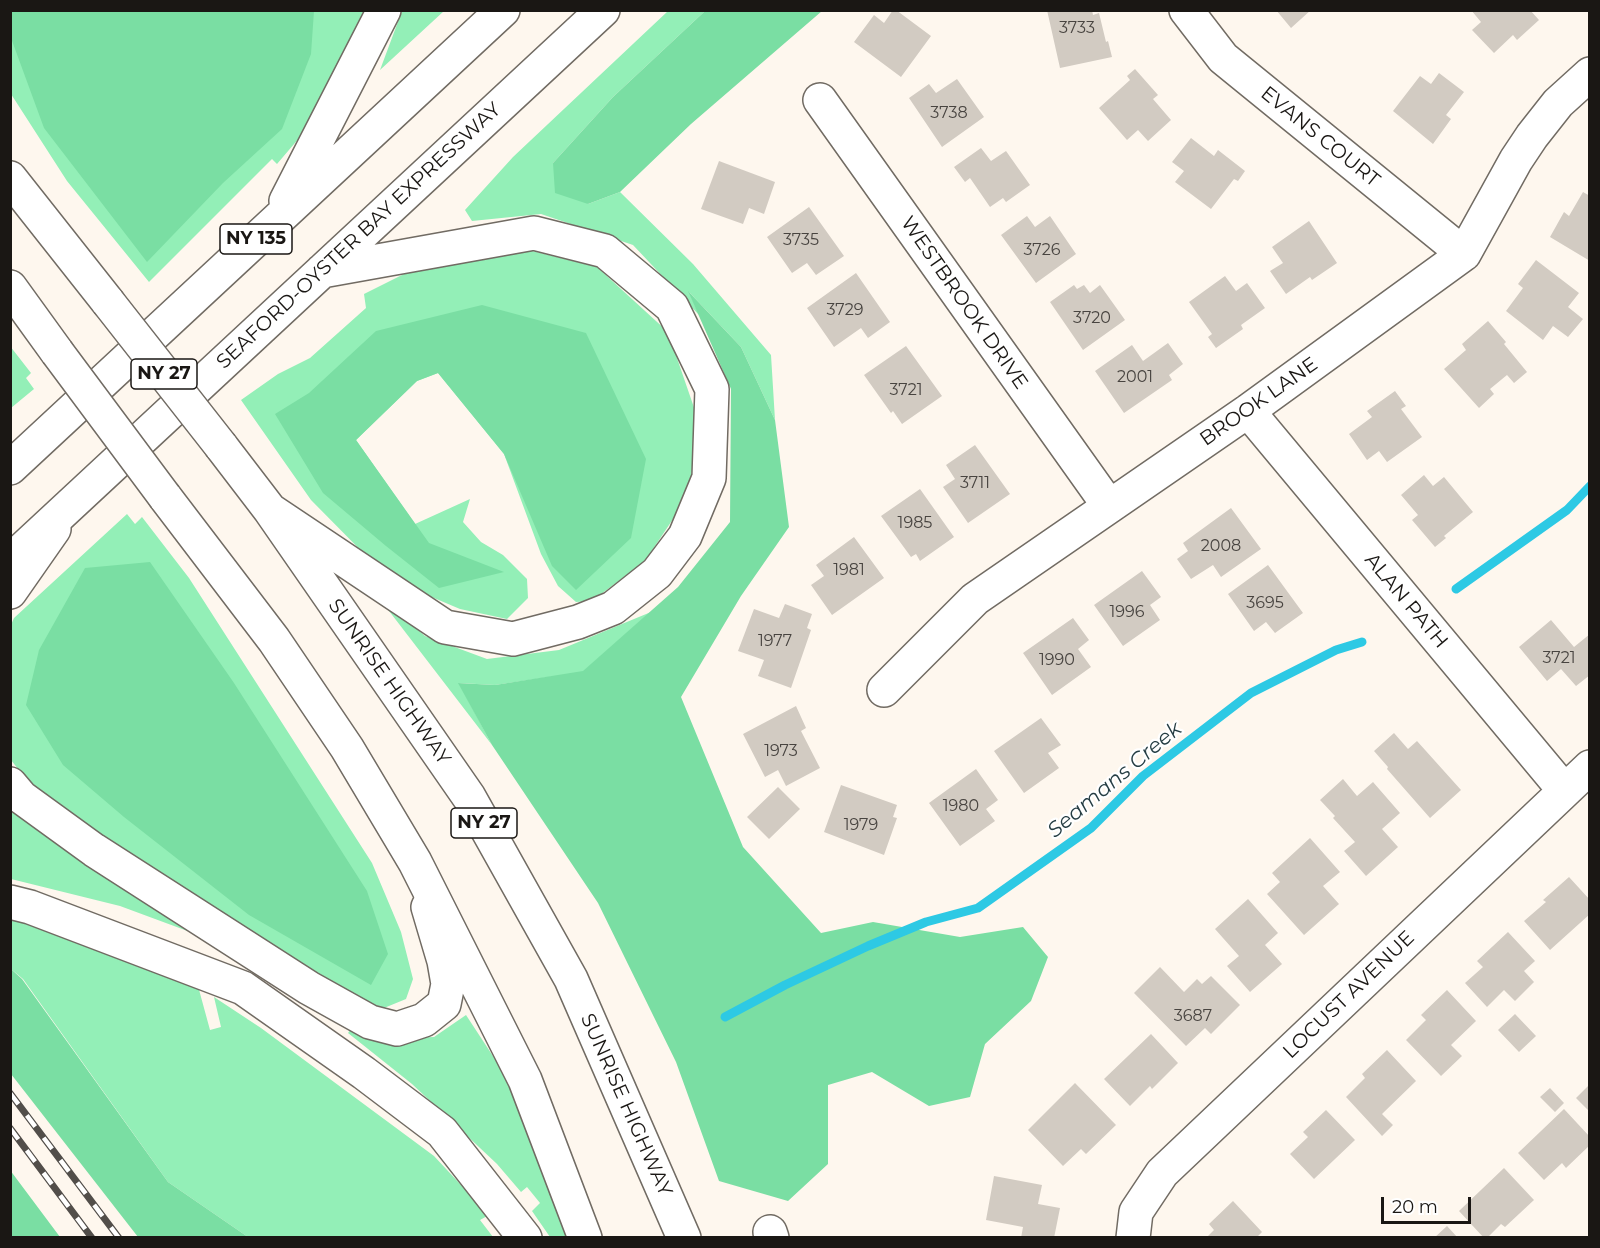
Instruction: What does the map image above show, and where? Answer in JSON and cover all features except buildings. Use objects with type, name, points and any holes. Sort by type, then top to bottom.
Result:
[{"type":"main road","points":[[275,221],[384,10]]},
{"type":"main road","name":"NY 135","points":[[10,468],[503,10]]},
{"type":"main road","name":"SEAFORD-OYSTER BAY EXPRESSWAY","points":[[10,561],[603,10]]},
{"type":"main road","name":"EVANS COURT","points":[[1186,10],[1223,58],[1464,254]]},
{"type":"main road","name":"BROOK LANE","points":[[885,690],[975,599],[1248,411],[1464,254],[1516,159],[1532,136],[1558,103],[1590,74]]},
{"type":"main road","name":"WESTBROOK DRIVE","points":[[820,100],[1109,506]]},
{"type":"main road","name":"SUNRISE HIGHWAY","points":[[10,160],[16,185],[270,510],[469,797],[571,979],[684,1238]]},
{"type":"main road","points":[[270,510],[446,627],[513,639],[578,622],[613,608],[657,573],[685,536],[709,478],[712,389],[672,307],[605,251],[534,233],[322,271]]},
{"type":"main road","points":[[10,287],[274,640],[347,748],[415,862],[525,1080],[585,1238]]},
{"type":"main road","name":"ALAN PATH","points":[[1248,411],[1564,790]]},
{"type":"main road","points":[[10,592],[72,504]]},
{"type":"main road","name":"LOCUST AVENUE","points":[[1133,1238],[1136,1212],[1162,1173],[1590,767]]},
{"type":"main road","points":[[10,784],[21,797],[94,850],[309,988],[370,1022],[397,1029],[424,1020],[444,1004],[448,984],[444,961],[415,862]]},
{"type":"main road","points":[[10,902],[30,907],[243,988],[364,1073],[442,1132],[525,1238]]},
{"type":"green space","points":[[11,10],[314,11],[311,54],[282,129],[223,183],[147,262],[44,128],[11,38]]},
{"type":"green space","points":[[10,11],[370,11],[329,103],[277,164],[272,159],[149,282],[67,181],[11,94]]},
{"type":"green space","points":[[402,11],[444,11],[380,70]]},
{"type":"green space","points":[[668,11],[705,11],[613,97],[553,163],[588,204],[620,192],[693,264],[771,355],[775,420],[741,347],[689,292],[699,315],[633,245],[541,214],[472,221],[465,210],[513,157]]},
{"type":"green space","points":[[705,11],[822,11],[691,124],[620,192],[588,204],[555,193],[553,163],[613,97]]},
{"type":"green space","points":[[508,245],[597,267],[668,332],[700,425],[687,498],[645,561],[592,601],[576,602],[558,586],[541,554],[504,454],[438,373],[417,381],[356,440],[415,524],[470,499],[463,522],[481,542],[503,555],[527,579],[528,598],[507,619],[460,609],[389,579],[311,500],[241,400],[278,374],[310,358],[366,308],[364,294],[418,267]]},
{"type":"green space","points":[[688,291],[741,347],[775,420],[789,527],[741,596],[681,697],[743,847],[821,933],[873,922],[960,937],[1023,927],[1048,957],[1031,1001],[985,1044],[970,1097],[929,1106],[872,1072],[828,1085],[828,1164],[788,1201],[719,1181],[676,1062],[598,903],[492,745],[458,683],[495,685],[583,671],[678,587],[730,522],[731,389]]},
{"type":"green space","points":[[482,305],[586,333],[646,459],[631,538],[576,590],[552,566],[504,454],[438,373],[417,381],[356,440],[429,543],[504,572],[439,588],[323,493],[275,414],[309,393],[376,331]]},
{"type":"green space","points":[[10,346],[31,373],[26,378],[34,389],[11,408]]},
{"type":"green space","points":[[127,514],[135,524],[142,517],[189,578],[372,863],[401,932],[413,979],[406,999],[384,1008],[355,1002],[42,800],[11,760],[10,627],[14,618]]},
{"type":"green space","points":[[150,562],[234,683],[367,891],[388,954],[371,985],[249,915],[124,817],[63,765],[26,705],[39,650],[85,568]]},
{"type":"green space","points":[[376,594],[425,636],[487,659],[559,650],[651,612],[583,672],[495,685],[459,683],[492,745]]},
{"type":"green space","points":[[11,799],[228,946],[120,906],[11,879]]},
{"type":"green space","points":[[10,913],[198,986],[210,1030],[221,1027],[214,997],[261,1028],[434,1156],[489,1215],[480,1220],[493,1237],[248,1237],[168,1182],[23,979],[11,969]]},
{"type":"green space","points":[[11,969],[22,979],[168,1182],[248,1237],[138,1237],[11,1074]]},
{"type":"green space","points":[[466,1015],[508,1079],[566,1237],[550,1237],[532,1211],[540,1203],[527,1187],[521,1192],[497,1164],[412,1084],[348,1033],[354,1025],[400,1038],[434,1037]]},
{"type":"green space","points":[[10,1170],[60,1237],[11,1237]]},
{"type":"waterway","name":"Seamans Creek","points":[[1456,589],[1567,510],[1590,486]]},
{"type":"waterway","name":"Seamans Creek","points":[[725,1017],[785,985],[868,946],[926,922],[978,908],[1091,828],[1143,776],[1251,693],[1336,650],[1362,642]]},
{"type":"railway","points":[[10,1093],[119,1238]]},
{"type":"railway","points":[[10,1128],[92,1238]]}]
